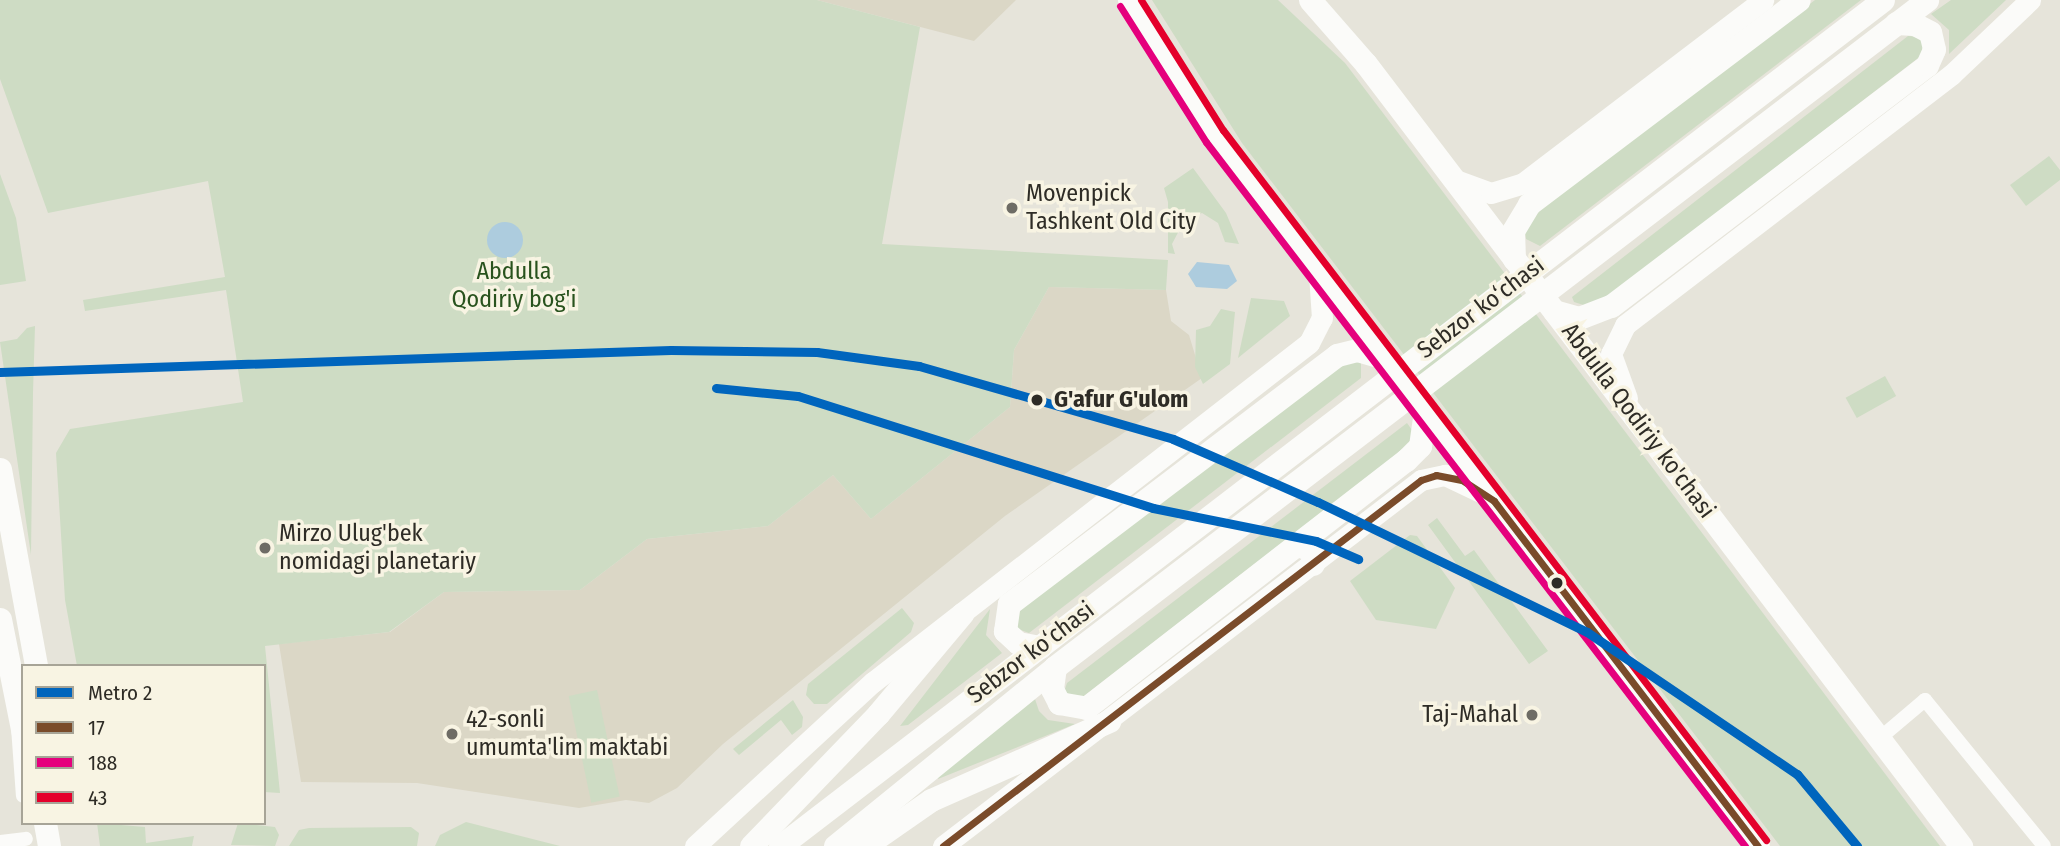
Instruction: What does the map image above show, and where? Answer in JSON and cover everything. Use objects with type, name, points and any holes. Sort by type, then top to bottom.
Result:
[{"type":"main road","points":[[1129,0],[1214,136],[1758,846]]},
{"type":"main road","name":"Abdulla Qodiriy ko'chasi","points":[[1310,0],[1366,64],[1961,846]]},
{"type":"main road","points":[[1514,259],[1513,231],[1529,204],[1798,0]]},
{"type":"main road","name":"Sebzor ko‘chasi","points":[[835,846],[1055,667],[1927,0]]},
{"type":"main road","name":"Sebzor ko‘chasi","points":[[780,846],[1880,1]]},
{"type":"main road","points":[[1554,311],[1579,317],[1611,306],[1927,65],[1934,49],[1930,32],[1914,24],[1896,23]]},
{"type":"main road","points":[[1040,647],[1018,643],[1005,631],[1009,604],[1337,355],[1357,350],[1382,357]]},
{"type":"main road","points":[[1055,667],[1052,689],[1059,703],[1086,708],[1298,545],[1420,446],[1425,409]]},
{"type":"main road","points":[[0,469],[36,664]]},
{"type":"main road","points":[[1298,545],[1311,550],[1313,564]]},
{"type":"main road","points":[[751,846],[878,714],[962,614]]},
{"type":"main road","points":[[0,619],[20,713]]},
{"type":"main road","points":[[865,846],[931,800],[1109,721]]},
{"type":"main road","points":[[45,825],[49,846]]},
{"type":"street","points":[[1453,178],[1491,193],[1523,183],[1763,0]]},
{"type":"street","points":[[1639,423],[1612,362],[1613,346],[1625,325],[1951,75],[2030,0]]},
{"type":"street","points":[[695,846],[822,725],[1309,342],[1319,328],[1323,307],[1319,274]]},
{"type":"street","points":[[943,846],[1428,477],[1454,477],[1494,501]]},
{"type":"street","points":[[1880,738],[1926,700],[2044,846]]},
{"type":"street","points":[[20,713],[21,741]]},
{"type":"street","points":[[0,842],[27,842]]},
{"type":"shaded area","points":[[817,0],[1016,0],[974,41]]},
{"type":"shaded area","points":[[1049,287],[1166,290],[1171,321],[1189,335],[1202,378],[1005,516],[723,744],[677,788],[649,803],[626,800],[579,808],[417,783],[301,782],[279,644],[390,632],[444,592],[580,590],[647,539],[768,526],[833,475],[871,519],[1010,407],[1014,350]]},
{"type":"green space","name":"Abdulla Qodiriy bog'i","points":[[0,0],[817,0],[920,27],[882,244],[1168,260],[1166,290],[1049,287],[1014,350],[1010,407],[871,519],[833,475],[768,526],[647,539],[580,590],[444,592],[389,632],[265,646],[280,793],[266,792],[266,664],[77,664],[65,600],[56,453],[70,429],[243,402],[226,290],[85,311],[83,300],[225,277],[208,181],[48,213],[0,79]]},
{"type":"green space","points":[[1152,0],[1278,0],[1345,63],[1940,846],[1780,846],[1242,143]]},
{"type":"green space","points":[[1815,0],[1861,0],[1540,246],[1526,239],[1524,228],[1530,218]]},
{"type":"green space","points":[[1951,0],[2006,0],[1949,54],[1949,30],[1931,14]]},
{"type":"green space","points":[[1908,36],[1921,37],[1926,52],[1593,308],[1574,302],[1572,297]]},
{"type":"green space","points":[[2049,156],[2060,170],[2060,180],[2026,206],[2010,185]]},
{"type":"green space","points":[[1193,168],[1226,213],[1239,244],[1225,242],[1218,223],[1202,213],[1184,221],[1172,244],[1175,254],[1168,253],[1168,202],[1164,188]]},
{"type":"green space","points":[[0,174],[16,218],[26,281],[0,285]]},
{"type":"green space","points":[[1251,298],[1284,301],[1290,316],[1238,358]]},
{"type":"green space","points":[[1221,309],[1235,312],[1230,364],[1203,384],[1195,367],[1196,330],[1210,326]]},
{"type":"green space","points":[[35,326],[31,555],[0,342],[17,339],[27,328]]},
{"type":"green space","points":[[1346,358],[1361,362],[1361,378],[1029,633],[1013,627],[1012,614]]},
{"type":"green space","points":[[1885,376],[1896,396],[1857,418],[1846,398]]},
{"type":"green space","points":[[1407,423],[1412,430],[1411,443],[1080,699],[1064,692],[1067,683]]},
{"type":"green space","points":[[1437,518],[1465,556],[1474,550],[1548,651],[1529,664],[1428,525]]},
{"type":"green space","points":[[1410,535],[1417,536],[1455,588],[1436,629],[1376,620],[1350,581]]},
{"type":"green space","points":[[902,608],[914,623],[911,632],[827,704],[814,704],[806,695],[808,684]]},
{"type":"green space","points":[[990,609],[986,635],[1002,653],[908,725],[900,726]]},
{"type":"green space","points":[[597,690],[620,797],[591,803],[569,696]]},
{"type":"green space","points":[[1035,699],[1039,711],[1048,720],[1075,724],[938,779],[940,771]]},
{"type":"green space","points":[[793,700],[803,717],[802,727],[792,735],[781,720],[739,755],[733,749]]},
{"type":"green space","points":[[466,822],[560,846],[435,846],[440,835]]},
{"type":"green space","points":[[97,825],[145,827],[146,843],[194,836],[192,846],[100,846]]},
{"type":"green space","points":[[237,825],[275,827],[279,835],[275,846],[231,845]]},
{"type":"green space","points":[[411,827],[419,833],[417,846],[289,846],[299,830],[309,828]]},
{"type":"water","points":[[505,222],[518,227],[523,240],[518,253],[505,258],[492,253],[487,240],[492,227]]},
{"type":"water","points":[[1197,262],[1229,265],[1237,281],[1227,289],[1196,287],[1188,274]]},
{"type":"metro line","name":"2","points":[[0,372],[671,350],[817,352],[919,366],[1173,439],[1318,502],[1587,632],[1797,774],[1857,846]]},
{"type":"metro line","name":"2","points":[[716,388],[798,396],[1153,508],[1316,541],[1358,559]]},
{"type":"transit line","name":"43","points":[[1141,0],[1223,130],[1766,840]]},
{"type":"transit line","name":"188","points":[[1120,6],[1206,142],[1745,846]]},
{"type":"transit line","name":"17","points":[[943,846],[1421,480],[1436,475],[1462,480],[1494,501],[1758,846]]},
{"type":"place","name":"Movenpick Tashkent Old City","points":[[1012,208]]},
{"type":"place","name":"G'afur G'ulom","points":[[1037,400]]},
{"type":"place","name":"Mirzo Ulug'bek nomidagi planetariy","points":[[265,548]]},
{"type":"place","name":"Taj-Mahal","points":[[1532,715]]},
{"type":"place","name":"42-sonli umumta'lim maktabi","points":[[452,734]]}]
